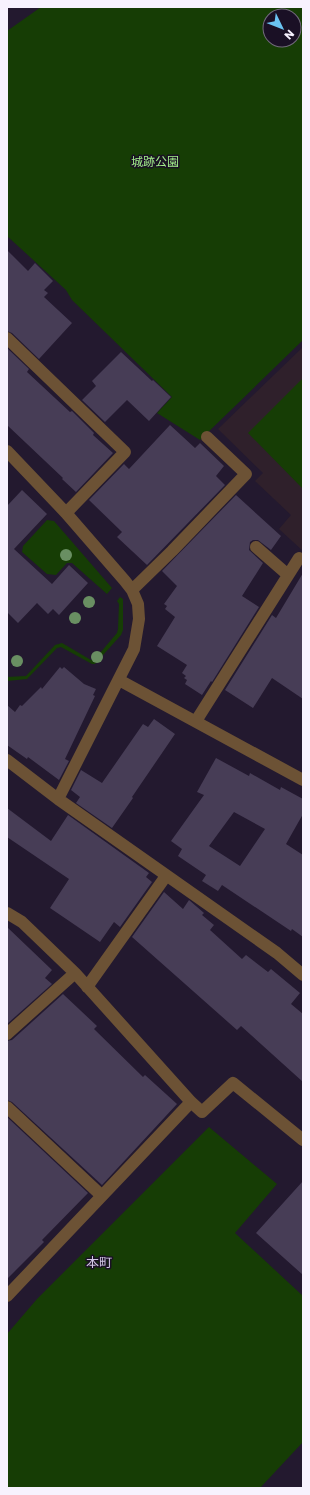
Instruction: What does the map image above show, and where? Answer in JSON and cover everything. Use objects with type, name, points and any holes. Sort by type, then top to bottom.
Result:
[{"type":"street","points":[[7,338],[125,452],[66,513]]},
{"type":"street","points":[[132,590],[246,474],[207,437]]},
{"type":"street","points":[[7,451],[66,513],[132,590],[138,604],[138,633],[134,649],[58,799]]},
{"type":"street","points":[[256,547],[288,575]]},
{"type":"street","points":[[196,722],[299,558]]},
{"type":"street","points":[[119,680],[303,780]]},
{"type":"street","points":[[7,760],[58,799],[277,953],[303,975]]},
{"type":"street","points":[[87,987],[166,876]]},
{"type":"street","points":[[7,913],[22,922],[75,973],[191,1102],[202,1112],[233,1083],[303,1140]]},
{"type":"street","points":[[7,1034],[75,973]]},
{"type":"street","points":[[7,1296],[191,1102]]},
{"type":"street","points":[[7,1107],[102,1196]]},
{"type":"shaded area","points":[[303,347],[303,551],[279,529],[291,515],[255,481],[263,473],[218,429]]},
{"type":"green space","name":"城跡公園","points":[[41,7],[303,7],[303,340],[200,440],[157,413],[172,397],[72,300],[66,290],[7,236],[7,31]]},
{"type":"green space","points":[[303,378],[303,489],[248,433]]},
{"type":"green space","points":[[47,520],[54,521],[112,588],[107,594],[72,563],[67,563],[56,575],[47,574],[22,552],[23,546]]},
{"type":"green space","points":[[120,597],[123,599],[123,630],[121,635],[95,664],[92,664],[61,647],[57,648],[27,679],[7,681],[7,677],[26,676],[55,645],[62,643],[91,660],[94,660],[117,633],[119,604],[117,601]]},
{"type":"green space","points":[[209,1127],[277,1184],[235,1233],[303,1296],[303,1442],[260,1488],[7,1488],[7,1334],[37,1299]]},
{"type":"building","points":[[7,250],[28,271],[35,263],[53,281],[44,290],[48,293],[44,297],[72,323],[39,359],[12,333],[7,331]]},
{"type":"building","points":[[7,348],[29,369],[27,372],[70,412],[72,411],[94,433],[93,435],[113,453],[76,492],[7,425]]},
{"type":"building","points":[[121,352],[171,397],[149,421],[127,400],[105,422],[82,400],[96,386],[92,381]]},
{"type":"building","points":[[170,425],[195,448],[200,443],[224,466],[216,476],[225,485],[147,565],[117,537],[122,532],[89,500],[124,464],[129,469]]},
{"type":"building","points":[[22,490],[47,514],[14,549],[52,584],[69,565],[88,583],[59,615],[53,609],[48,614],[37,603],[18,623],[7,612],[7,506]]},
{"type":"building","points":[[236,495],[281,536],[271,550],[258,540],[253,540],[250,542],[249,550],[263,563],[242,596],[259,607],[212,682],[211,681],[202,695],[185,684],[187,680],[184,678],[186,676],[182,673],[187,665],[157,646],[175,617],[165,609],[167,606],[164,604],[177,586],[162,571]]},
{"type":"building","points":[[303,573],[303,699],[272,678],[253,708],[225,690],[272,615],[276,618]]},
{"type":"building","points":[[60,667],[62,669],[64,667],[84,684],[96,689],[93,695],[95,696],[65,759],[69,761],[59,780],[28,757],[27,759],[7,745],[7,705],[15,712],[20,705],[22,706],[41,687],[42,689]]},
{"type":"building","points":[[154,719],[175,734],[112,828],[76,803],[80,797],[71,790],[81,770],[102,783],[143,724],[148,727]]},
{"type":"building","points":[[216,758],[249,776],[250,773],[280,790],[281,787],[303,799],[303,814],[286,844],[303,855],[303,937],[292,929],[291,931],[222,885],[218,891],[202,881],[206,875],[178,856],[182,849],[171,841],[204,795],[197,792]],"holes":[[[234,812],[265,829],[240,866],[209,846]]]},
{"type":"building","points":[[7,808],[51,841],[68,815],[149,873],[146,877],[152,882],[120,927],[114,922],[100,942],[50,908],[69,879],[7,837]]},
{"type":"building","points":[[164,892],[183,909],[189,900],[204,913],[202,915],[214,925],[210,930],[242,959],[246,955],[268,972],[271,969],[300,993],[291,1004],[303,1014],[303,1082],[241,1026],[237,1030],[132,937]]},
{"type":"building","points":[[7,927],[52,970],[45,978],[52,984],[7,1024]]},
{"type":"building","points":[[63,994],[97,1026],[94,1029],[143,1077],[145,1075],[177,1104],[102,1185],[12,1102],[7,1100],[7,1041],[12,1040]]},
{"type":"building","points":[[7,1117],[88,1193],[42,1240],[44,1242],[7,1279]]},
{"type":"building","points":[[303,1181],[303,1275],[256,1233]]},
{"type":"district","name":"本町","points":[[99,1262]]}]
